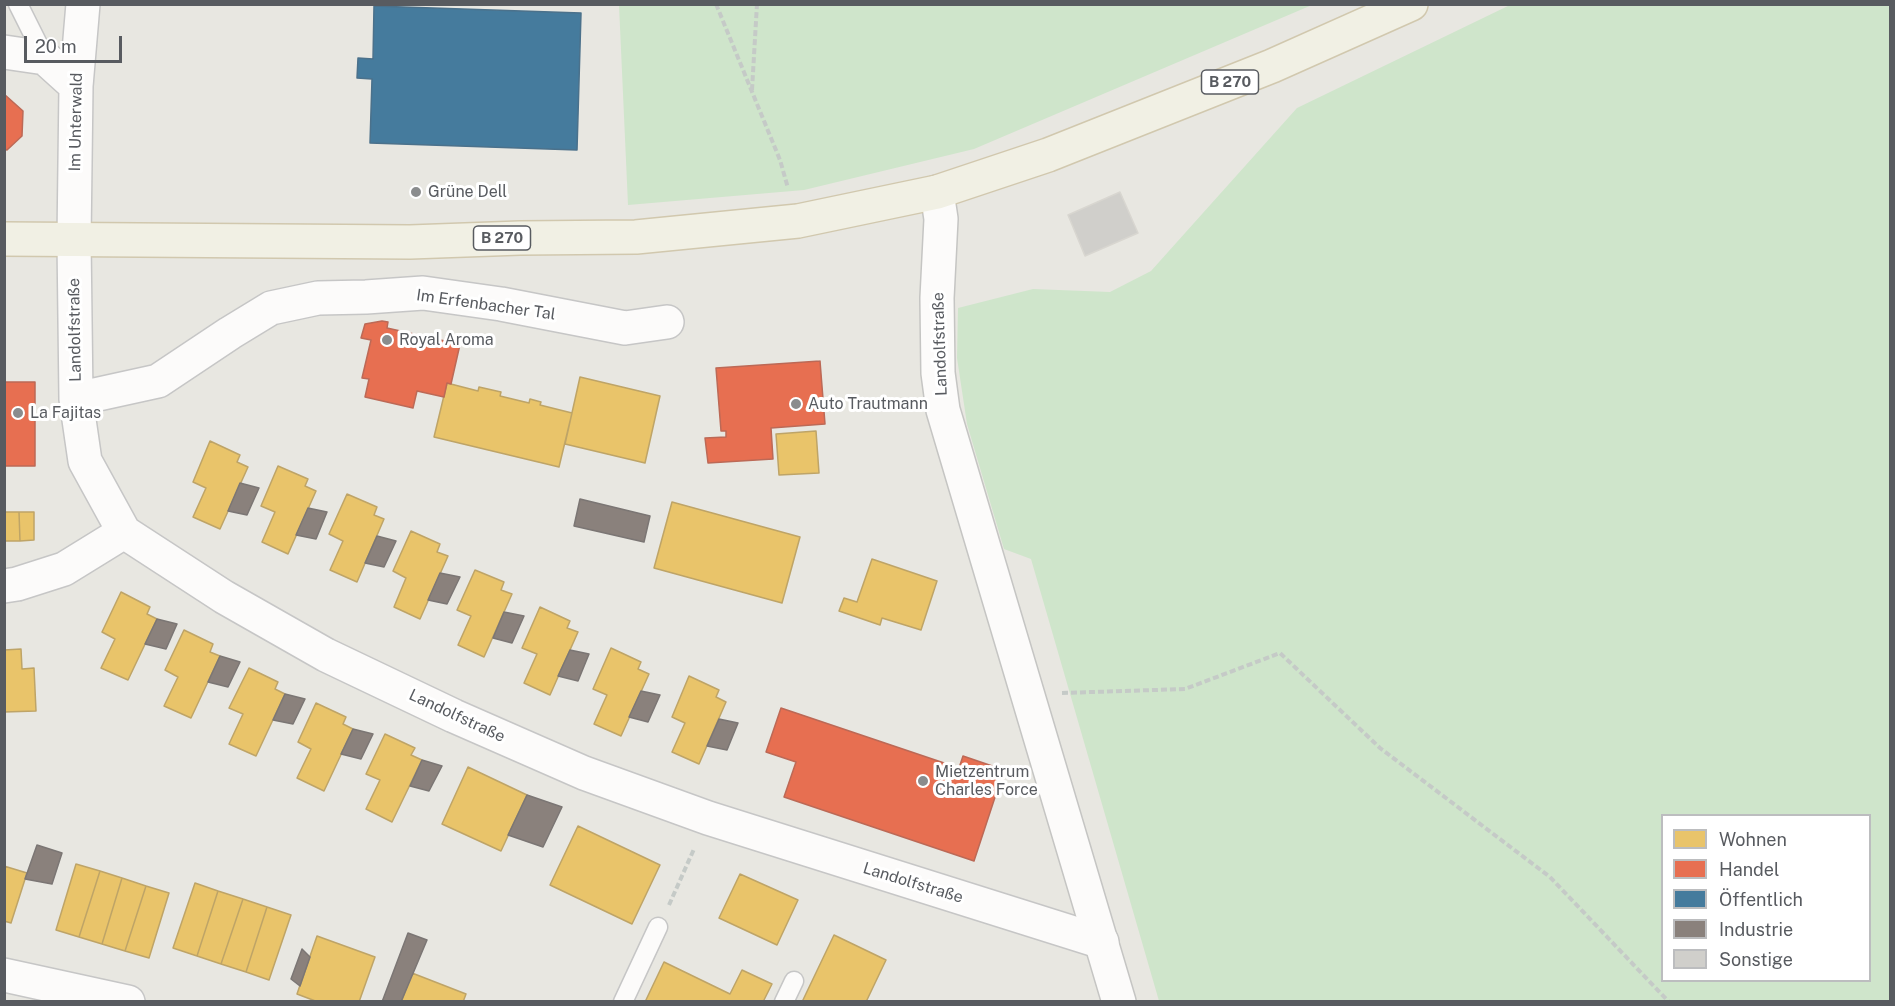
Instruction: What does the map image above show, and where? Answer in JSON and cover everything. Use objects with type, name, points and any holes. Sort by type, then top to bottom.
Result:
[{"type":"main road","name":"B 270","points":[[4,239],[410,242],[636,237],[798,221],[937,192],[1048,155],[1272,66],[1411,4]]},
{"type":"street","name":"Im Unterwald","points":[[74,240],[76,86],[83,4]]},
{"type":"street","points":[[4,52],[45,58],[76,86]]},
{"type":"street","name":"Landolfstraße","points":[[937,192],[941,219],[937,298],[938,373],[943,410],[1119,1002]]},
{"type":"street","name":"Landolfstraße","points":[[74,240],[76,399],[85,461],[124,532],[224,597],[326,655],[454,716],[584,773],[708,818],[1102,942]]},
{"type":"street","name":"Im Erfenbacher Tal","points":[[76,399],[158,381],[271,308],[318,298],[423,293],[501,304],[625,328],[667,322]]},
{"type":"street","points":[[4,586],[64,569],[124,532]]},
{"type":"street","points":[[4,975],[128,1002]]},
{"type":"lane","points":[[18,4],[45,58]]},
{"type":"lane","points":[[623,1002],[658,927]]},
{"type":"lane","points":[[784,1002],[794,981]]},
{"type":"path","points":[[716,4],[780,160],[798,221]]},
{"type":"path","points":[[752,94],[757,4]]},
{"type":"path","points":[[1029,694],[1185,689],[1280,654],[1380,748],[1550,877],[1669,1002]]},
{"type":"path","points":[[658,927],[708,818]]},
{"type":"green space","points":[[619,4],[1312,5],[974,149],[804,190],[628,205]]},
{"type":"green space","points":[[1510,5],[1890,5],[1890,1001],[1159,1001],[1031,559],[1004,549],[967,424],[957,358],[958,308],[1033,289],[1110,292],[1151,271],[1297,108]]},
{"type":"building: Wohnen","points":[[580,377],[660,396],[645,463],[565,444]]},
{"type":"building: Wohnen","points":[[447,383],[478,391],[479,387],[501,392],[500,396],[529,403],[530,399],[541,402],[540,405],[572,413],[559,467],[434,437]]},
{"type":"building: Wohnen","points":[[816,431],[819,473],[779,475],[776,434]]},
{"type":"building: Wohnen","points":[[210,441],[240,455],[237,462],[248,467],[220,529],[193,517],[206,488],[193,482]]},
{"type":"building: Wohnen","points":[[278,466],[308,479],[305,486],[316,491],[288,554],[262,542],[275,512],[261,506]]},
{"type":"building: Wohnen","points":[[347,494],[377,507],[374,515],[384,519],[357,582],[330,570],[343,541],[329,534]]},
{"type":"building: Wohnen","points":[[672,502],[800,537],[782,603],[654,568]]},
{"type":"building: Wohnen","points":[[4,512],[19,512],[20,541],[5,541]]},
{"type":"building: Wohnen","points":[[19,512],[34,512],[34,540],[20,541]]},
{"type":"building: Wohnen","points":[[411,531],[440,544],[437,552],[448,556],[420,619],[394,607],[406,578],[393,571]]},
{"type":"building: Wohnen","points":[[872,559],[937,581],[921,630],[882,618],[880,625],[839,611],[844,598],[857,602]]},
{"type":"building: Wohnen","points":[[475,570],[504,582],[501,590],[512,594],[484,657],[458,645],[471,616],[457,610]]},
{"type":"building: Wohnen","points":[[121,592],[150,607],[147,614],[157,619],[128,680],[101,668],[115,639],[102,632]]},
{"type":"building: Wohnen","points":[[540,607],[570,621],[567,628],[578,632],[550,695],[524,683],[537,654],[522,648]]},
{"type":"building: Wohnen","points":[[184,630],[213,644],[210,652],[220,656],[191,718],[164,706],[178,677],[165,670]]},
{"type":"building: Wohnen","points":[[611,648],[641,662],[638,669],[649,674],[621,736],[594,724],[607,695],[593,689]]},
{"type":"building: Wohnen","points":[[21,649],[22,669],[34,668],[36,711],[4,712],[4,650]]},
{"type":"building: Wohnen","points":[[249,668],[278,682],[275,689],[285,694],[256,756],[229,744],[243,714],[229,708]]},
{"type":"building: Wohnen","points":[[689,676],[719,690],[716,697],[726,702],[699,764],[672,752],[685,723],[672,717]]},
{"type":"building: Wohnen","points":[[316,703],[346,717],[343,724],[353,729],[324,791],[297,778],[311,749],[298,742]]},
{"type":"building: Wohnen","points":[[385,734],[415,748],[411,755],[422,760],[392,822],[366,809],[380,780],[366,774]]},
{"type":"building: Wohnen","points":[[468,767],[527,795],[501,851],[442,824]]},
{"type":"building: Wohnen","points":[[578,826],[660,865],[632,924],[550,885]]},
{"type":"building: Wohnen","points":[[76,864],[100,871],[79,937],[56,930]]},
{"type":"building: Wohnen","points":[[4,866],[27,873],[11,923],[4,921]]},
{"type":"building: Wohnen","points":[[100,871],[122,878],[102,944],[79,937]]},
{"type":"building: Wohnen","points":[[740,874],[798,900],[777,945],[719,918]]},
{"type":"building: Wohnen","points":[[122,878],[146,886],[125,951],[102,944]]},
{"type":"building: Wohnen","points":[[195,883],[218,891],[197,956],[173,948]]},
{"type":"building: Wohnen","points":[[146,886],[169,893],[149,958],[125,951]]},
{"type":"building: Wohnen","points":[[218,891],[243,899],[221,964],[197,956]]},
{"type":"building: Wohnen","points":[[243,899],[267,907],[246,972],[221,964]]},
{"type":"building: Wohnen","points":[[267,907],[291,915],[269,980],[246,972]]},
{"type":"building: Wohnen","points":[[834,935],[886,960],[866,1002],[802,1002]]},
{"type":"building: Wohnen","points":[[317,936],[375,957],[359,1002],[318,1002],[297,994]]},
{"type":"building: Wohnen","points":[[664,962],[730,994],[742,970],[772,984],[763,1002],[645,1002]]},
{"type":"building: Wohnen","points":[[412,973],[466,994],[463,1002],[401,1002]]},
{"type":"building: Handel","points":[[4,94],[23,111],[22,136],[7,150],[4,149]]},
{"type":"building: Handel","points":[[388,322],[387,328],[445,341],[446,336],[461,340],[451,384],[447,383],[444,397],[417,391],[413,408],[365,397],[369,379],[362,378],[371,340],[361,338],[365,324]]},
{"type":"building: Handel","points":[[820,361],[825,424],[771,428],[773,459],[708,463],[705,438],[726,437],[726,431],[721,431],[716,368]]},
{"type":"building: Handel","points":[[4,382],[35,382],[35,466],[4,466]]},
{"type":"building: Handel","points":[[781,708],[959,768],[963,756],[1004,770],[974,861],[784,797],[796,762],[766,752]]},
{"type":"building: Öffentlich","points":[[374,6],[581,13],[577,150],[370,143],[372,79],[357,78],[358,58],[373,59]]},
{"type":"building: Industrie","points":[[240,483],[259,488],[247,515],[228,511]]},
{"type":"building: Industrie","points":[[580,499],[650,516],[644,542],[574,526]]},
{"type":"building: Industrie","points":[[308,508],[327,512],[316,539],[296,535]]},
{"type":"building: Industrie","points":[[377,536],[396,541],[384,567],[365,563]]},
{"type":"building: Industrie","points":[[440,573],[460,577],[447,604],[428,600]]},
{"type":"building: Industrie","points":[[504,612],[524,616],[512,643],[493,638]]},
{"type":"building: Industrie","points":[[157,619],[177,624],[166,649],[145,644]]},
{"type":"building: Industrie","points":[[570,650],[589,654],[578,681],[558,676]]},
{"type":"building: Industrie","points":[[220,656],[240,662],[228,687],[208,682]]},
{"type":"building: Industrie","points":[[641,691],[660,695],[648,722],[629,717]]},
{"type":"building: Industrie","points":[[285,694],[305,699],[293,724],[273,720]]},
{"type":"building: Industrie","points":[[719,719],[738,723],[727,750],[707,746]]},
{"type":"building: Industrie","points":[[353,729],[373,734],[361,759],[341,754]]},
{"type":"building: Industrie","points":[[422,760],[442,766],[429,791],[410,786]]},
{"type":"building: Industrie","points":[[527,795],[562,807],[543,847],[508,835]]},
{"type":"building: Industrie","points":[[37,845],[62,853],[52,884],[25,879]]},
{"type":"building: Industrie","points":[[408,933],[427,940],[401,1002],[382,1002]]},
{"type":"building: Industrie","points":[[302,949],[310,957],[300,986],[291,979]]},
{"type":"building: Sonstige","points":[[1120,192],[1138,233],[1085,256],[1068,215]]},
{"type":"place","name":"Grüne Dell","points":[[416,192]]},
{"type":"place","name":"Royal Aroma","points":[[387,340]]},
{"type":"place","name":"Auto Trautmann","points":[[796,404]]},
{"type":"place","name":"La Fajitas","points":[[18,413]]},
{"type":"place","name":"Mietzentrum Charles Force","points":[[923,781]]}]
